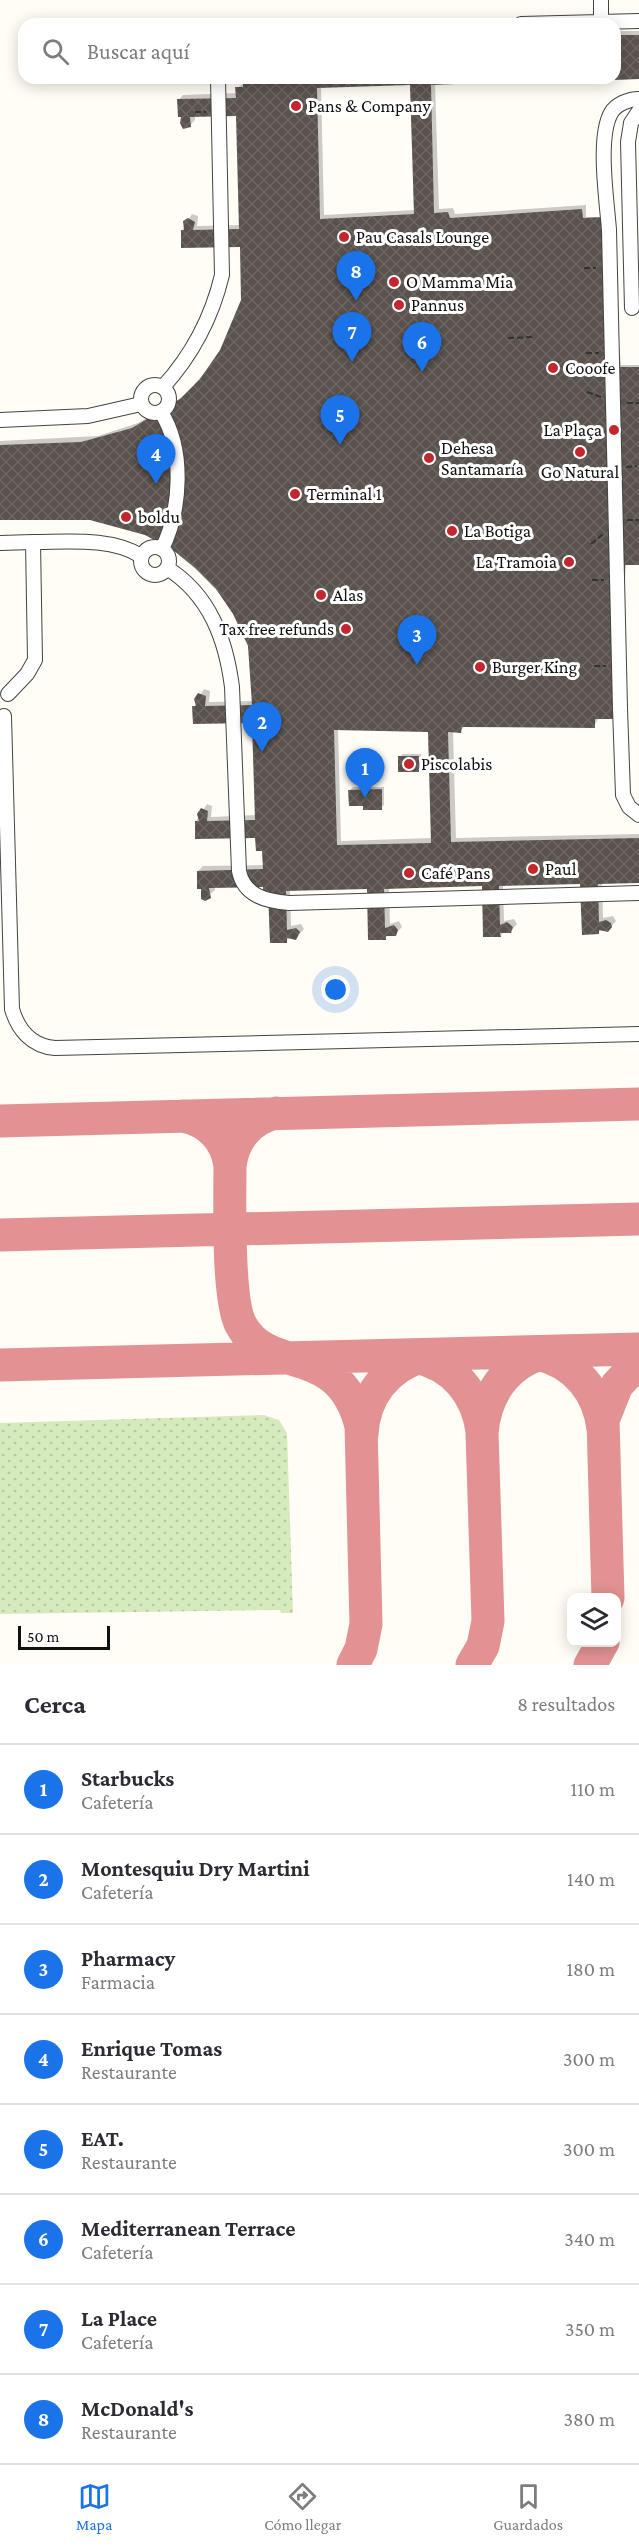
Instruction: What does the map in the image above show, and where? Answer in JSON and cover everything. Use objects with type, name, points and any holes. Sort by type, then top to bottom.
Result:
[{"type":"lane","points":[[601,0],[601,18]]},
{"type":"lane","points":[[621,21],[639,21]]},
{"type":"lane","points":[[163,387],[202,331],[213,306],[222,274],[218,84]]},
{"type":"lane","points":[[639,99],[632,99],[612,111],[608,120],[605,148],[622,781],[625,802],[639,815]]},
{"type":"lane","points":[[632,308],[628,141],[631,123],[639,111]]},
{"type":"lane","points":[[153,385],[163,387],[169,396],[169,403],[161,412],[146,411],[141,404],[140,396],[146,388],[153,385]]},
{"type":"lane","points":[[0,420],[88,416],[141,404]]},
{"type":"lane","points":[[161,412],[171,435],[177,479],[173,523],[162,549]]},
{"type":"lane","points":[[33,542],[35,660],[27,674],[4,693],[12,706],[2,716],[12,1008],[22,1032],[42,1046],[55,1048],[639,1034]]},
{"type":"lane","points":[[0,543],[85,542],[113,547],[141,556]]},
{"type":"lane","points":[[147,548],[162,549],[168,555],[167,568],[160,574],[150,574],[142,566],[141,556],[147,548]]},
{"type":"lane","points":[[167,568],[197,594],[211,614],[222,637],[228,658],[232,687],[239,871],[245,886],[251,892],[267,900],[289,903],[639,893]]},
{"type":"path","points":[[508,338],[533,337]]},
{"type":"path","points":[[618,403],[639,403]]},
{"type":"green space","points":[[264,1415],[279,1420],[287,1433],[293,1613],[281,1613],[280,1610],[0,1614],[0,1423]]},
{"type":"building","points":[[621,35],[639,35],[639,79],[621,80]]},
{"type":"building","name":"Terminal 1","points":[[243,84],[456,84],[431,85],[434,213],[448,212],[450,218],[582,209],[583,218],[604,217],[620,367],[639,367],[639,565],[625,565],[616,719],[595,719],[595,728],[462,727],[461,733],[448,732],[451,842],[639,838],[639,883],[598,884],[599,922],[606,920],[611,923],[612,927],[608,932],[599,930],[599,934],[582,935],[580,884],[499,886],[500,925],[507,922],[513,927],[511,933],[500,933],[501,937],[483,937],[482,886],[384,889],[385,928],[394,925],[398,930],[396,936],[386,936],[386,940],[368,940],[367,889],[286,891],[287,930],[296,928],[300,932],[296,940],[287,938],[287,943],[270,943],[268,891],[263,892],[263,887],[209,888],[211,898],[205,901],[201,899],[201,889],[197,889],[197,871],[263,869],[262,851],[256,851],[255,838],[195,839],[195,821],[199,821],[197,814],[201,808],[208,811],[207,821],[255,820],[252,723],[193,724],[192,706],[196,706],[194,699],[198,693],[206,696],[205,706],[252,705],[248,646],[233,614],[216,589],[195,568],[173,550],[145,535],[90,520],[0,520],[0,445],[81,442],[132,428],[180,399],[200,379],[220,350],[241,300],[240,247],[181,248],[181,230],[184,230],[183,221],[188,218],[195,222],[193,230],[239,229],[236,116],[190,117],[191,127],[183,129],[180,123],[181,117],[178,117],[177,99],[236,98],[235,87],[243,87]],"holes":[[[410,85],[414,214],[320,219],[317,88]],[[334,730],[428,732],[431,843],[337,845]]]},
{"type":"building","name":"Piscolabis","points":[[398,756],[419,756],[419,772],[398,772]]},
{"type":"building","points":[[382,789],[382,810],[363,810],[363,806],[349,806],[348,790]]},
{"type":"taxiway","points":[[0,1121],[639,1104]]},
{"type":"taxiway","points":[[183,1116],[201,1122],[215,1133],[225,1148],[230,1166],[235,1147],[244,1132],[258,1120],[276,1113]]},
{"type":"taxiway","points":[[230,1166],[231,1272],[233,1294],[241,1325],[253,1341],[268,1351],[321,1370],[337,1381],[351,1399],[361,1426],[366,1624],[361,1649],[353,1665]]},
{"type":"taxiway","points":[[0,1235],[639,1219]]},
{"type":"taxiway","points":[[0,1365],[639,1349]]},
{"type":"taxiway","points":[[472,1665],[483,1646],[488,1621],[482,1433],[484,1419],[493,1394],[508,1373],[519,1364],[544,1353]]},
{"type":"taxiway","points":[[538,1354],[564,1364],[583,1381],[591,1391],[601,1416],[603,1429]]},
{"type":"taxiway","points":[[362,1434],[367,1407],[380,1384],[399,1367],[424,1356]]},
{"type":"taxiway","points":[[416,1357],[442,1367],[461,1383],[475,1405],[482,1431]]},
{"type":"taxiway","points":[[608,1593],[603,1420],[617,1385],[639,1362]]},
{"type":"taxiway","points":[[590,1665],[600,1647]]},
{"type":"place","name":"Pans & Company","points":[[296,106]]},
{"type":"place","name":"Pau Casals Lounge","points":[[344,237]]},
{"type":"place","name":"O Mamma Mia","points":[[394,282]]},
{"type":"place","name":"McDonald's","points":[[356,301]]},
{"type":"place","name":"Pannus","points":[[399,305]]},
{"type":"place","name":"La Place","points":[[352,362]]},
{"type":"place","name":"Cooofe","points":[[553,368]]},
{"type":"place","name":"Mediterranean Terrace","points":[[422,372]]},
{"type":"place","name":"La Plaça","points":[[614,430]]},
{"type":"place","name":"EAT.","points":[[340,445]]},
{"type":"place","name":"Go Natural","points":[[580,452]]},
{"type":"place","name":"Dehesa Santamaría","points":[[429,458]]},
{"type":"place","name":"Enrique Tomas","points":[[156,484]]},
{"type":"place","name":"Terminal 1","points":[[295,494]]},
{"type":"place","name":"boldu","points":[[126,517]]},
{"type":"place","name":"La Botiga","points":[[452,531]]},
{"type":"place","name":"La Tramoia","points":[[569,562]]},
{"type":"place","name":"Alas","points":[[321,595]]},
{"type":"place","name":"Tax free refunds","points":[[346,629]]},
{"type":"place","name":"Pharmacy","points":[[417,665]]},
{"type":"place","name":"Burger King","points":[[480,667]]},
{"type":"place","name":"Montesquiu Dry Martini","points":[[262,752]]},
{"type":"place","name":"Piscolabis","points":[[409,764]]},
{"type":"place","name":"Starbucks","points":[[365,798]]},
{"type":"place","name":"Paul","points":[[533,869]]},
{"type":"place","name":"Café Pans","points":[[409,873]]}]
